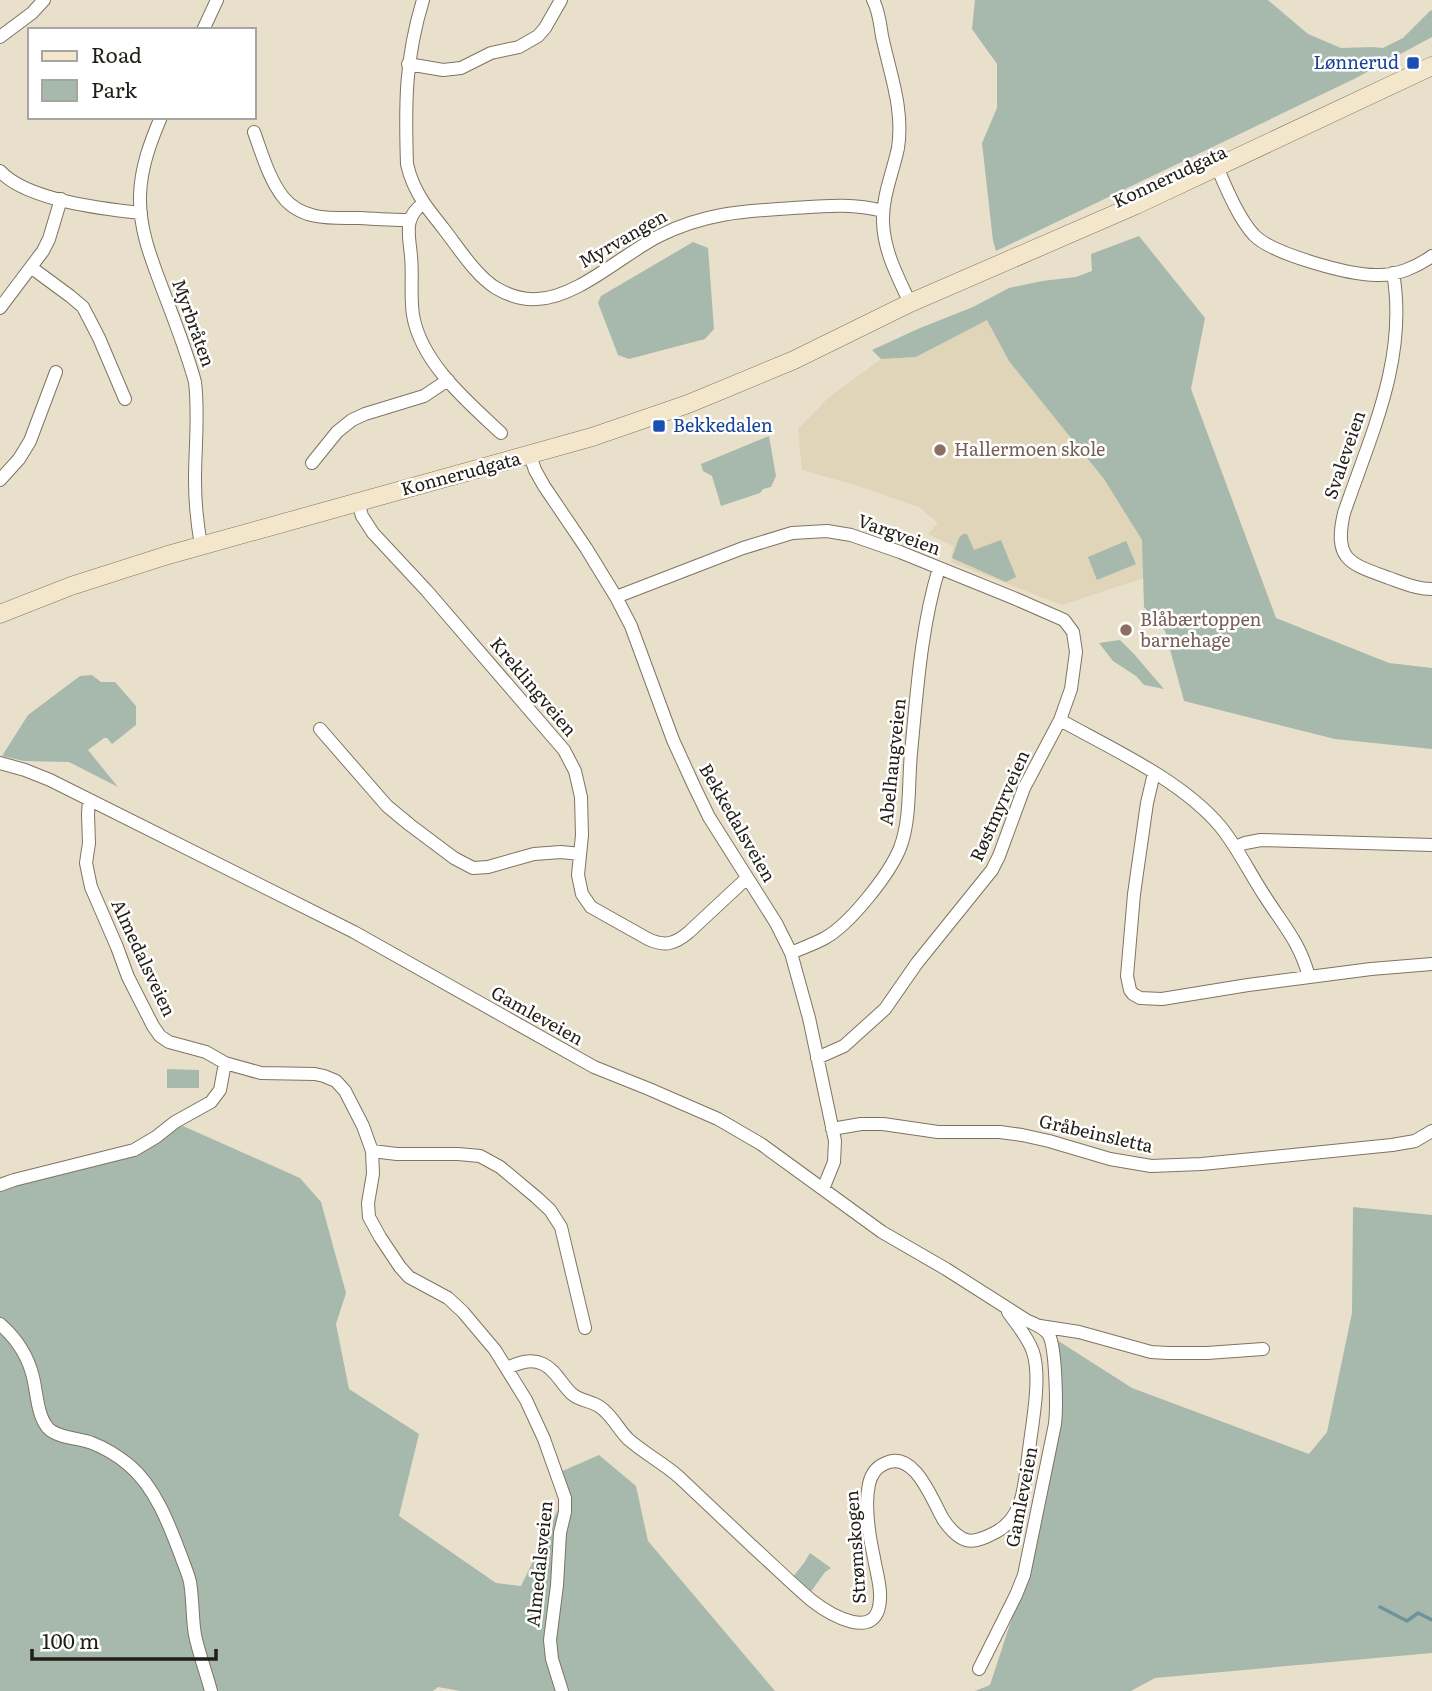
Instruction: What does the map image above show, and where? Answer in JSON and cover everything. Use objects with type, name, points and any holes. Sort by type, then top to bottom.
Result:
[{"type":"main road","name":"Konnerudgata","points":[[1215,163],[1432,54]]},
{"type":"main road","name":"Konnerudgata","points":[[0,614],[111,573],[201,545],[592,437],[696,401],[794,360],[911,303],[1432,66]]},
{"type":"street","points":[[0,37],[32,13],[44,0]]},
{"type":"street","points":[[204,28],[217,0]]},
{"type":"street","name":"Myrvangen","points":[[423,0],[408,64],[406,111],[407,164],[410,176],[424,203],[462,253],[494,286],[515,296],[537,299],[560,294],[579,286],[658,236],[687,223],[712,216],[743,211],[836,205],[883,211]]},
{"type":"street","points":[[408,64],[443,70],[461,68],[491,53],[519,47],[538,36],[561,0]]},
{"type":"street","points":[[873,0],[899,111],[898,146],[883,211],[887,248],[911,303]]},
{"type":"street","name":"Myrbråten","points":[[160,119],[143,170],[141,213],[148,248],[195,382],[196,500],[201,545]]},
{"type":"street","points":[[254,132],[271,178],[292,207],[319,217],[409,220]]},
{"type":"street","points":[[1215,163],[1253,234],[1284,254],[1343,270],[1377,275],[1412,267],[1432,256]]},
{"type":"street","points":[[0,171],[8,180],[61,199],[95,208],[141,213]]},
{"type":"street","points":[[0,308],[32,268],[49,239],[61,199]]},
{"type":"street","points":[[424,203],[416,207],[409,220],[414,319],[433,361],[448,380],[501,433]]},
{"type":"street","points":[[32,268],[83,307],[125,398]]},
{"type":"street","name":"Svaleveien","points":[[1393,273],[1397,307],[1392,366],[1382,404],[1344,513],[1340,542],[1348,559],[1359,568],[1406,584],[1432,589]]},
{"type":"street","points":[[0,480],[30,441],[56,372]]},
{"type":"street","points":[[312,463],[337,432],[352,421],[365,414],[424,396],[448,380]]},
{"type":"street","name":"Bekkedalsveien","points":[[530,455],[544,486],[616,597],[631,626],[673,740],[709,817],[791,953],[800,982],[835,1141],[834,1162],[823,1189]]},
{"type":"street","name":"Kreklingveien","points":[[358,502],[367,525],[473,643],[571,761],[581,797],[579,886],[590,906],[648,939],[663,944],[674,943],[747,878]]},
{"type":"street","name":"Vargveien","points":[[616,597],[758,543],[792,533],[814,530],[851,535],[1064,620],[1076,642],[1075,670],[1060,720]]},
{"type":"street","name":"Abelhaugveien","points":[[791,953],[827,937],[843,923],[873,891],[899,850],[905,827],[918,684],[928,613],[939,568]]},
{"type":"street","points":[[1060,720],[1175,785],[1205,810],[1235,847],[1299,947],[1308,977]]},
{"type":"street","name":"Røstmyrveien","points":[[817,1058],[844,1046],[885,1009],[917,963],[992,870],[1024,788],[1060,720]]},
{"type":"street","points":[[320,729],[387,806],[464,864],[481,869],[534,854],[580,854]]},
{"type":"street","name":"Gamleveien","points":[[0,763],[38,775],[354,932],[594,1068],[718,1119],[761,1144],[882,1232],[1026,1320],[1041,1326],[1079,1332],[1159,1353],[1263,1349]]},
{"type":"street","points":[[1154,773],[1134,894],[1128,976],[1130,990],[1140,998],[1162,999],[1308,977],[1432,964]]},
{"type":"street","name":"Almedalsveien","points":[[89,800],[86,863],[88,878],[125,970],[160,1036],[169,1042],[206,1052],[225,1063],[261,1073],[315,1074],[336,1082],[354,1106],[372,1151],[369,1217],[380,1237],[409,1277],[448,1298],[463,1312],[495,1350],[526,1400],[544,1439],[565,1498],[550,1640],[552,1659],[562,1691]]},
{"type":"street","points":[[1235,847],[1245,842],[1261,840],[1432,845]]},
{"type":"street","points":[[0,1185],[142,1146],[175,1122],[211,1102],[220,1090],[225,1063]]},
{"type":"street","name":"Gråbeinsletta","points":[[832,1129],[861,1124],[883,1124],[937,1132],[1000,1132],[1049,1141],[1110,1159],[1151,1166],[1202,1164],[1392,1144],[1415,1141],[1432,1131]]},
{"type":"street","points":[[372,1151],[480,1156],[500,1167],[537,1197],[561,1227],[585,1328]]},
{"type":"street","name":"Strømskogen","points":[[507,1368],[533,1361],[551,1369],[571,1394],[600,1406],[628,1438],[677,1475],[811,1600],[845,1620],[859,1623],[871,1619],[877,1613],[881,1598],[867,1497],[870,1479],[878,1467],[891,1461],[911,1468],[931,1495],[946,1524],[965,1539],[978,1539],[1002,1529],[1019,1507],[1036,1389],[1036,1366],[1030,1345],[1006,1308]]},
{"type":"street","points":[[0,1324],[14,1337],[24,1354],[33,1377],[41,1415],[48,1428],[54,1433],[102,1447],[127,1463],[151,1490],[175,1539],[189,1577],[194,1631],[211,1691]]},
{"type":"street","name":"Gamleveien","points":[[979,1669],[1024,1575],[1055,1424],[1052,1349],[1049,1335],[1041,1326]]},
{"type":"shaded area","name":"Hallermoen skole","points":[[987,319],[1009,361],[1104,479],[1142,540],[1147,577],[1062,605],[951,562],[953,546],[928,534],[938,523],[919,507],[802,470],[798,429],[828,398],[881,359],[917,357]]},
{"type":"green space","points":[[975,0],[1268,0],[1308,34],[1341,48],[1383,48],[1403,38],[1431,10],[1432,37],[1354,79],[996,251],[982,143],[997,108],[997,64],[972,29]]},
{"type":"green space","points":[[1139,236],[1205,318],[1191,389],[1276,618],[1389,663],[1432,668],[1432,749],[1335,739],[1184,701],[1165,631],[1144,607],[1142,540],[1104,479],[1009,361],[987,320],[916,357],[881,359],[872,350],[973,307],[1009,288],[1076,277],[1092,271],[1091,254]]},
{"type":"green space","points":[[693,242],[708,248],[714,329],[705,339],[629,359],[618,355],[598,303],[601,296]]},
{"type":"green space","points":[[769,436],[776,476],[771,487],[721,506],[712,476],[703,471],[701,464]]},
{"type":"green space","points":[[963,534],[967,534],[974,550],[1001,540],[1016,577],[1006,582],[952,558]]},
{"type":"green space","points":[[1126,541],[1136,564],[1097,580],[1088,557]]},
{"type":"green space","points":[[1120,640],[1164,689],[1144,685],[1136,676],[1113,661],[1099,643]]},
{"type":"green space","points":[[92,675],[101,682],[115,682],[136,706],[136,725],[112,744],[104,738],[88,750],[118,787],[69,762],[24,761],[2,756],[28,715],[80,676]]},
{"type":"green space","points":[[167,1069],[199,1070],[199,1088],[167,1088]]},
{"type":"green space","points":[[183,1126],[300,1178],[321,1202],[346,1293],[336,1324],[349,1389],[419,1434],[399,1516],[496,1583],[521,1586],[565,1495],[558,1473],[599,1455],[636,1486],[648,1541],[775,1691],[460,1691],[438,1687],[433,1691],[0,1691],[0,1185],[60,1172]]},
{"type":"green space","points":[[1353,1207],[1432,1215],[1432,1653],[1155,1678],[1131,1691],[975,1691],[990,1685],[1029,1566],[1058,1428],[1049,1335],[1132,1388],[1309,1454],[1327,1432],[1352,1313]]},
{"type":"green space","points":[[810,1553],[831,1568],[810,1593],[792,1578]]},
{"type":"waterway","points":[[1380,1607],[1407,1621],[1418,1613],[1432,1620]]},
{"type":"place","name":"Lønnerud","points":[[1413,63]]},
{"type":"place","name":"Bekkedalen","points":[[659,426]]},
{"type":"place","name":"Hallermoen skole","points":[[940,450]]},
{"type":"place","name":"Blåbærtoppen barnehage","points":[[1126,630]]}]
